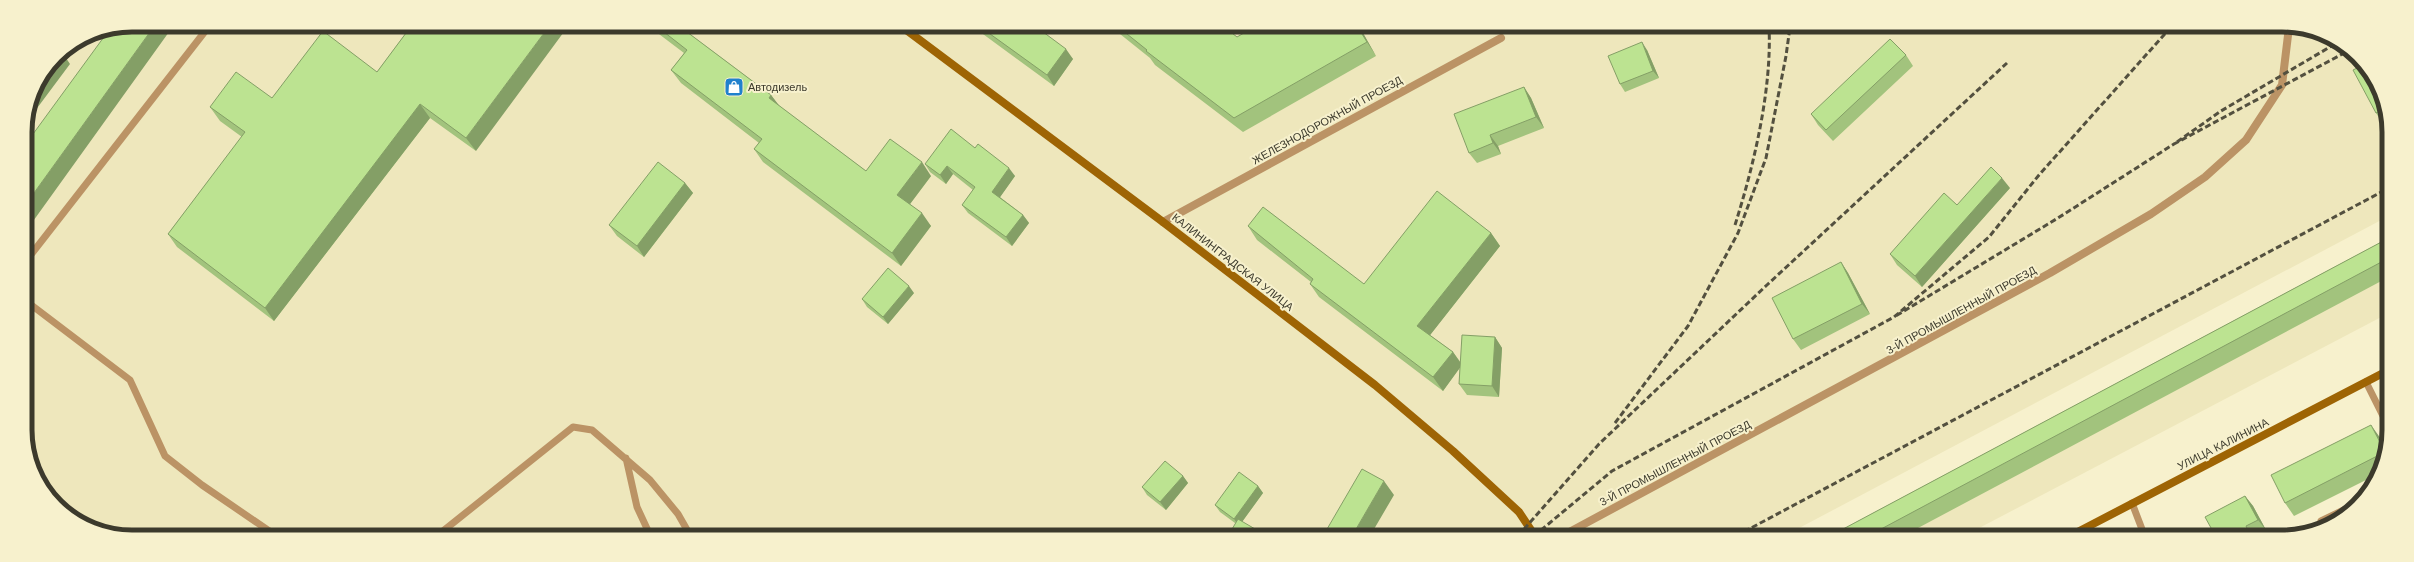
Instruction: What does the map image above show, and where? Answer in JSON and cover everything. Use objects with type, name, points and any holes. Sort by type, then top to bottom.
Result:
[{"type":"street","name":"КАЛИНИНГРАДСКАЯ УЛИЦА","points":[[909,32],[1163,222],[1375,385],[1453,450],[1519,512],[1531,530]]},
{"type":"street","name":"3-Й ПРОМЫШЛЕННЫЙ ПРОЕЗД","points":[[1573,530],[2036,281],[2151,214],[2205,177],[2246,140],[2276,97],[2282,85],[2288,32]]},
{"type":"street","name":"ЖЕЛЕЗНОДОРОЖНЫЙ ПРОЕЗД","points":[[1163,222],[1501,38]]},
{"type":"street","name":"УЛИЦА КАЛИНИНА","points":[[2081,530],[2382,374]]},
{"type":"lane","points":[[32,253],[205,32]]},
{"type":"lane","points":[[32,306],[130,380],[165,456],[202,485],[268,530]]},
{"type":"lane","points":[[2366,382],[2382,414]]},
{"type":"lane","points":[[444,530],[573,427],[592,430],[626,458],[650,480],[678,514],[687,530]]},
{"type":"lane","points":[[626,458],[637,507],[648,530]]},
{"type":"lane","points":[[2132,503],[2142,530]]},
{"type":"lane","points":[[2321,522],[2339,512]]},
{"type":"shaded area","points":[[125,32],[2289,32],[2314,37],[2332,45],[2353,61],[2372,88],[2377,100],[2382,125],[2382,220],[1795,530],[125,530],[100,525],[88,520],[61,501],[45,480],[40,469],[35,456],[32,437],[32,125],[34,112],[37,100],[45,82],[61,61],[88,42],[100,37]]},
{"type":"shaded area","points":[[2382,246],[2382,317],[1975,530],[1851,530]]},
{"type":"building","points":[[125,32],[150,32],[32,196],[32,135],[105,36]]},
{"type":"building","points":[[322,32],[324,32],[377,72],[407,32],[545,32],[466,138],[420,104],[265,308],[168,234],[245,132],[210,107],[236,72],[272,98]]},
{"type":"building","points":[[664,32],[687,32],[771,95],[769,98],[866,171],[890,139],[922,162],[897,195],[922,213],[892,253],[754,149],[762,139],[671,70],[687,50]]},
{"type":"building","points":[[987,32],[1043,32],[1066,49],[1047,75]]},
{"type":"building","points":[[1124,32],[1231,32],[1237,37],[1246,32],[1361,32],[1367,42],[1234,118],[1146,51],[1147,50]]},
{"type":"building","points":[[1890,39],[1906,55],[1826,130],[1811,114]]},
{"type":"building","points":[[1642,42],[1653,71],[1620,84],[1608,56]]},
{"type":"building","points":[[2358,67],[2369,82],[2377,100],[2380,111],[2376,113],[2353,70]]},
{"type":"building","points":[[1524,87],[1536,117],[1490,135],[1493,143],[1469,153],[1454,114]]},
{"type":"building","points":[[951,129],[975,148],[978,144],[1009,168],[992,192],[1023,215],[1006,237],[962,205],[975,187],[947,166],[940,175],[925,164]]},
{"type":"building","points":[[658,162],[685,183],[637,246],[609,225]]},
{"type":"building","points":[[1991,167],[2002,178],[1915,276],[1890,254],[1944,193],[1957,205]]},
{"type":"building","points":[[1437,191],[1491,233],[1417,326],[1453,352],[1433,377],[1310,284],[1313,279],[1248,226],[1263,207],[1364,284]]},
{"type":"building","points":[[2382,242],[2382,262],[1879,530],[1841,530]]},
{"type":"building","points":[[1841,262],[1862,304],[1793,339],[1772,298]]},
{"type":"building","points":[[888,268],[909,286],[883,317],[862,299]]},
{"type":"building","points":[[1462,335],[1495,337],[1492,386],[1459,384]]},
{"type":"building","points":[[2371,425],[2381,444],[2379,455],[2285,503],[2271,475]]},
{"type":"building","points":[[1165,461],[1183,476],[1160,502],[1142,487]]},
{"type":"building","points":[[1362,469],[1384,481],[1355,530],[1326,530]]},
{"type":"building","points":[[1239,472],[1258,486],[1234,519],[1215,505]]},
{"type":"building","points":[[2245,496],[2258,520],[2246,526],[2248,530],[2212,530],[2205,517]]},
{"type":"building","points":[[1238,519],[1257,530],[1232,530]]},
{"type":"railway","points":[[1735,225],[1749,177],[1765,101],[1768,76],[1769,32]]},
{"type":"railway","points":[[1615,423],[1688,326],[1738,233],[1766,158],[1789,32]]},
{"type":"railway","points":[[2167,32],[2039,175],[1989,237],[1894,317],[2058,218],[2174,144]]},
{"type":"railway","points":[[2333,45],[2221,111],[2174,144],[2344,53]]},
{"type":"railway","points":[[1523,530],[1599,444],[1768,284],[2007,63]]},
{"type":"railway","points":[[1747,530],[2382,192]]},
{"type":"railway","points":[[1541,530],[1612,471],[1894,317]]},
{"type":"place","name":"Автодизель","points":[[734,87]]}]
